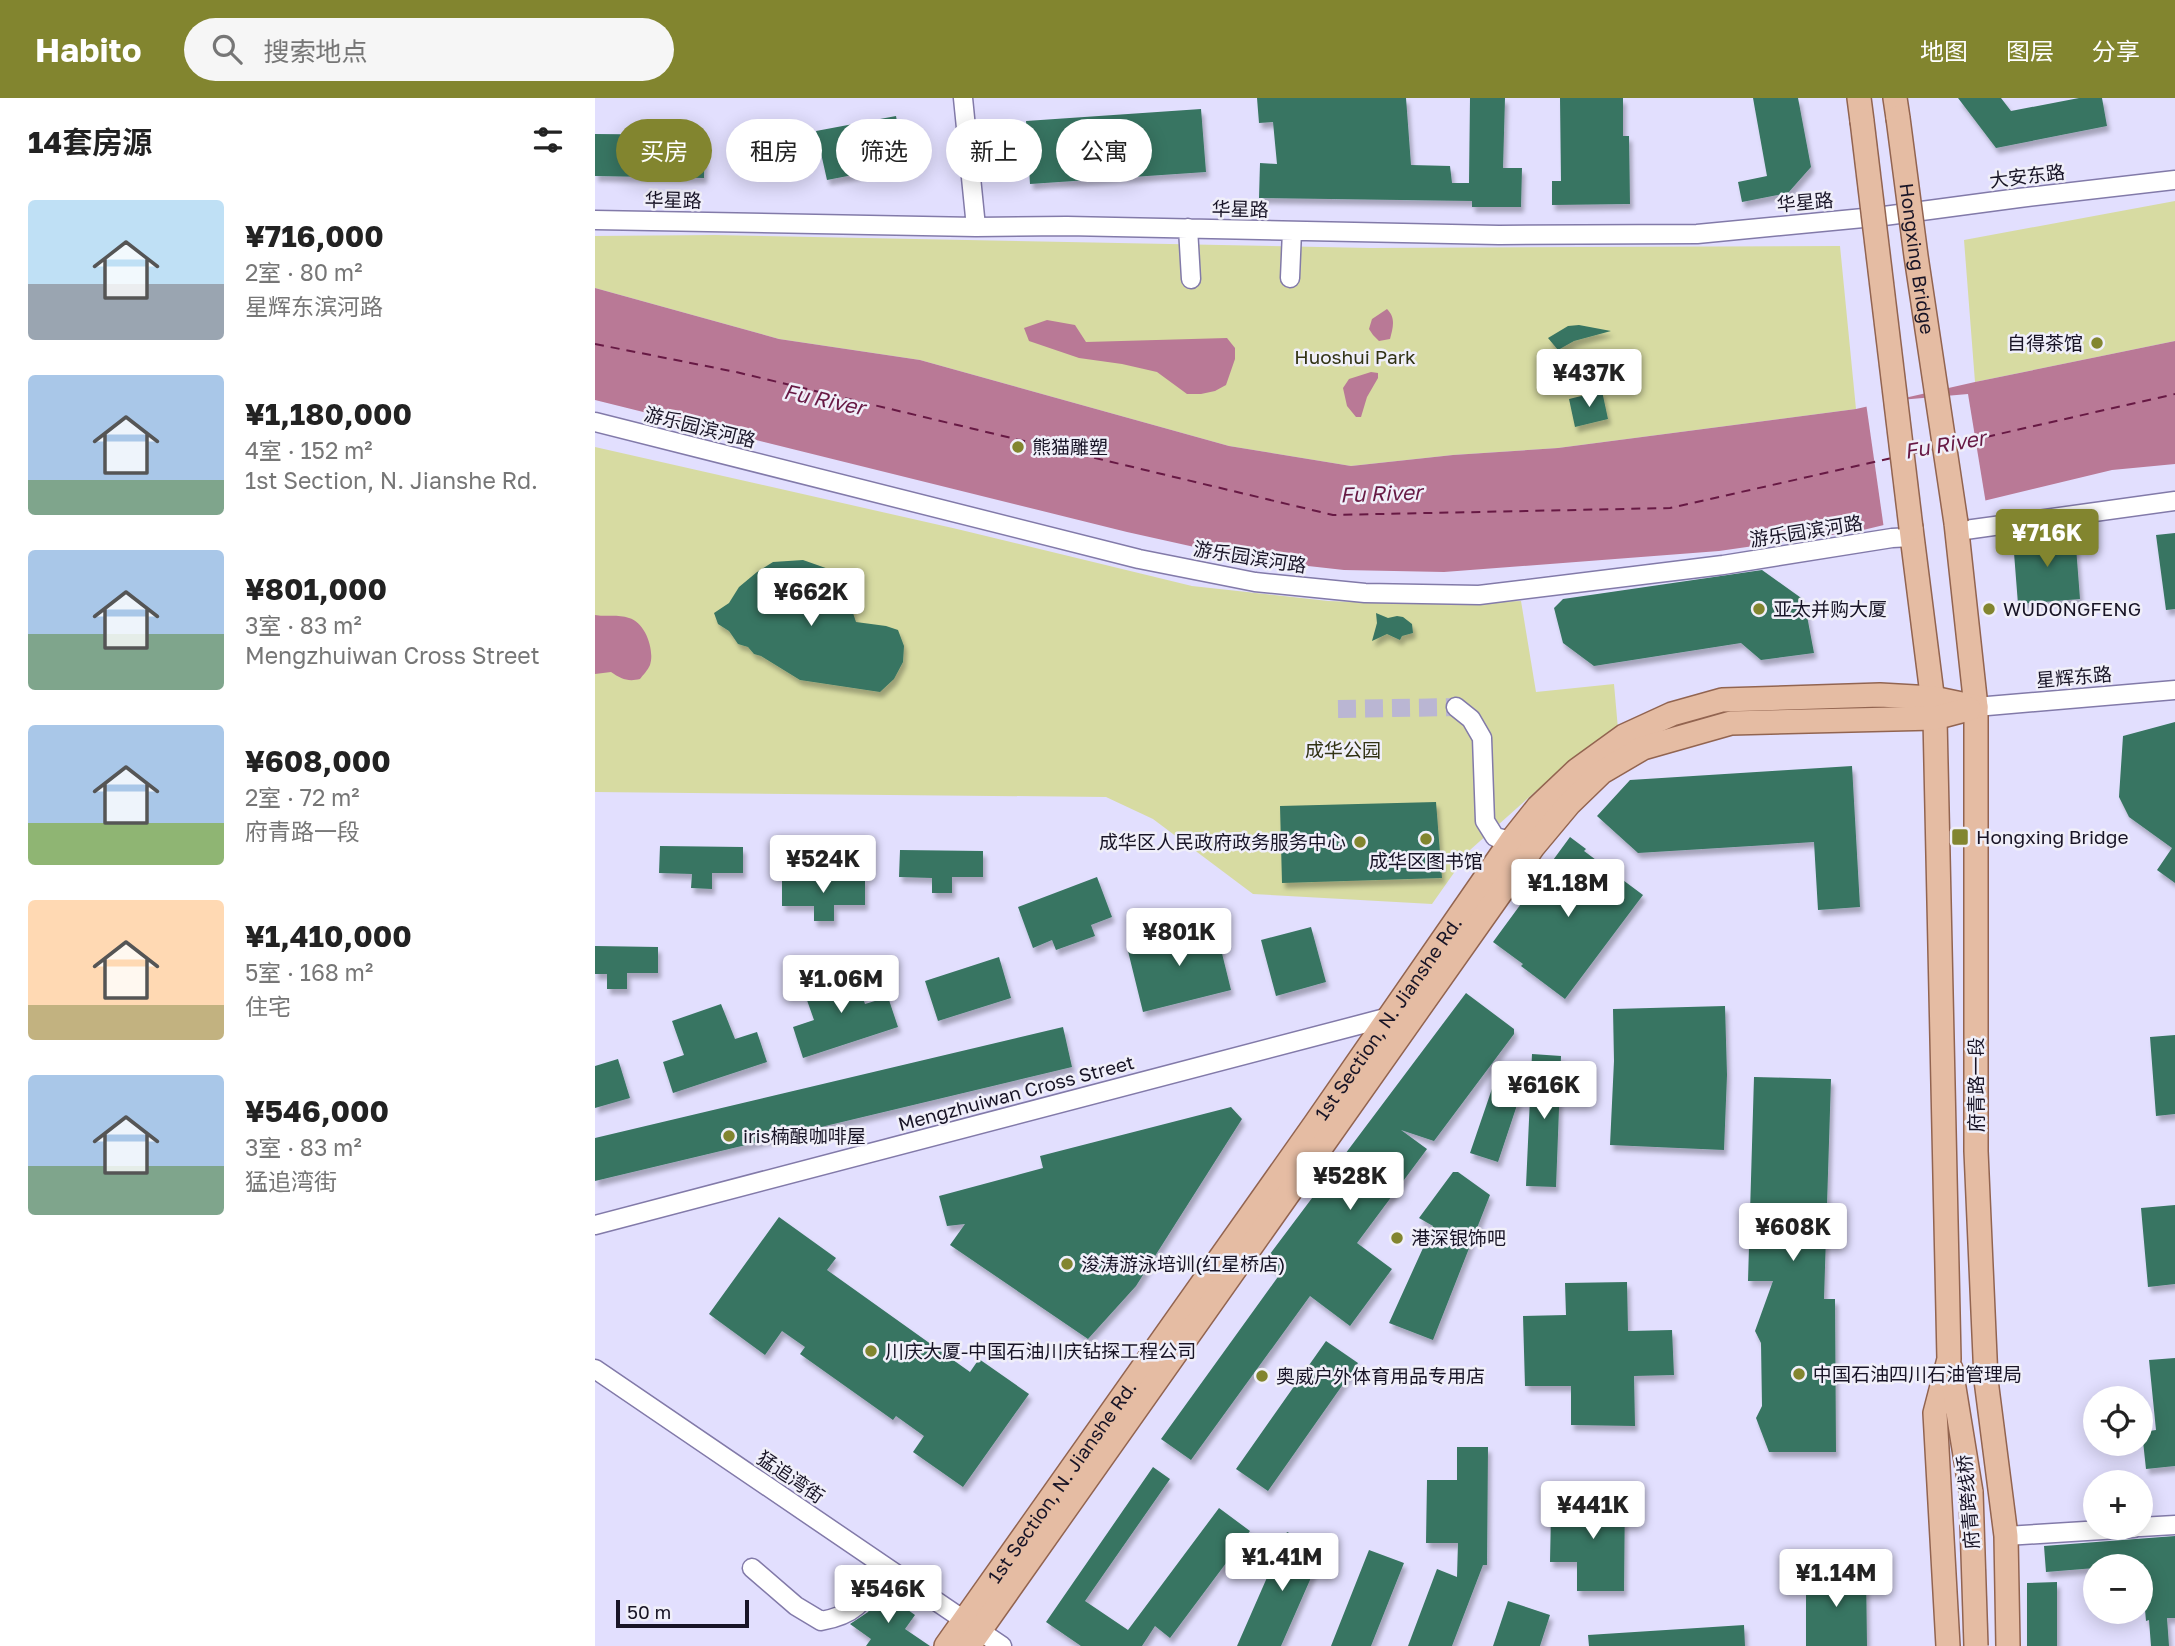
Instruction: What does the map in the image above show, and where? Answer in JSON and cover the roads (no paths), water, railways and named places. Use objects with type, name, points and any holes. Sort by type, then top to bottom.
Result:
[{"type":"main road","name":"Hongxing Bridge","points":[[1859,98],[1911,532]]},
{"type":"main road","name":"Hongxing Bridge","points":[[1897,108],[1916,256],[1957,527]]},
{"type":"main road","name":"府青路一段","points":[[1957,527],[1976,707],[1976,1151],[1986,1380],[2006,1536],[2008,1646]]},
{"type":"main road","name":"府青路一段","points":[[1911,532],[1934,708],[1949,1359],[1935,1413],[1948,1646]]},
{"type":"main road","name":"1st Section, N. Jianshe Rd.","points":[[1398,1022],[1511,841],[1538,807],[1577,770],[1624,736],[1672,714],[1722,701],[1880,695],[1934,708]]},
{"type":"main road","points":[[1934,708],[1976,707]]},
{"type":"main road","name":"1st Section, N. Jianshe Rd.","points":[[946,1646],[971,1632],[1398,1022],[1533,847],[1569,804],[1602,772],[1643,748],[1731,723],[1934,708]]},
{"type":"main road","name":"府青跨线桥","points":[[1949,1359],[1978,1492],[1987,1646]]},
{"type":"main road","name":"府青跨线桥","points":[[1976,1646],[1978,1492],[1986,1380]]},
{"type":"street","points":[[963,98],[976,227]]},
{"type":"street","name":"大安东路","points":[[1884,216],[2175,180]]},
{"type":"street","name":"华星路","points":[[595,220],[1499,235],[1697,234],[1884,216]]},
{"type":"street","points":[[1188,228],[1191,279]]},
{"type":"street","points":[[1290,278],[1293,231]]},
{"type":"street","name":"游乐园滨河路","points":[[595,422],[1139,559],[1255,582],[1365,593],[1479,595],[1723,565],[1911,532]]},
{"type":"street","points":[[1957,527],[2175,501]]},
{"type":"street","name":"星辉东路","points":[[1976,707],[2175,690]]},
{"type":"street","points":[[1456,707],[1471,719],[1482,738],[1485,821],[1495,837],[1511,841]]},
{"type":"street","name":"Mengzhuiwan Cross Street","points":[[595,1225],[1398,1022]]},
{"type":"street","name":"猛追湾街","points":[[595,1369],[885,1567],[971,1632],[1002,1646]]},
{"type":"street","points":[[2153,1526],[2175,1525]]},
{"type":"street","points":[[2006,1536],[2083,1531]]},
{"type":"street","points":[[752,1569],[796,1606],[821,1621],[838,1618],[855,1609],[885,1567]]},
{"type":"water","name":"Fu River","points":[[595,288],[779,339],[920,360],[1229,446],[1351,466],[1453,455],[1558,448],[1856,409],[2175,341],[2175,464],[2112,470],[1859,531],[1719,551],[1444,572],[1344,570],[1253,560],[1127,532],[595,400]]},
{"type":"water","points":[[1387,309],[1393,319],[1390,339],[1379,341],[1369,329],[1372,319]]},
{"type":"water","points":[[1047,320],[1075,325],[1086,342],[1227,338],[1235,348],[1235,359],[1226,385],[1215,391],[1187,394],[1157,372],[1079,358],[1029,341],[1024,328]]},
{"type":"water","points":[[1584,355],[1595,360],[1600,371],[1595,382],[1584,387],[1573,382],[1568,371],[1573,360]]},
{"type":"water","points":[[1371,372],[1378,373],[1378,378],[1367,397],[1361,417],[1356,417],[1347,406],[1343,388],[1349,379]]},
{"type":"water","points":[[595,615],[621,616],[640,625],[650,645],[651,659],[649,667],[640,679],[625,679],[611,672],[595,674]]},
{"type":"tunnel","points":[[1338,709],[1456,707]]},
{"type":"place","name":"自得茶馆","points":[[2097,343]]},
{"type":"place","name":"熊猫雕塑","points":[[1018,447]]},
{"type":"place","name":"亚太并购大厦","points":[[1759,609]]},
{"type":"place","name":"WUDONGFENG","points":[[1989,609]]},
{"type":"place","name":"Hongxing Bridge","points":[[1960,837]]},
{"type":"place","name":"成华区图书馆","points":[[1426,839]]},
{"type":"place","name":"成华区人民政府政务服务中心","points":[[1360,842]]},
{"type":"place","name":"iris楠酿咖啡屋","points":[[729,1136]]},
{"type":"place","name":"港深银饰吧","points":[[1397,1238]]},
{"type":"place","name":"浚涛游泳培训(红星桥店)","points":[[1067,1264]]},
{"type":"place","name":"川庆大厦-中国石油川庆钻探工程公司","points":[[871,1351]]},
{"type":"place","name":"中国石油四川石油管理局","points":[[1799,1374]]},
{"type":"place","name":"奥威户外体育用品专用店","points":[[1262,1376]]},
{"type":"park label","name":"Huoshui Park","points":[[1355,357]]},
{"type":"park label","name":"成华公园","points":[[1343,750]]}]
